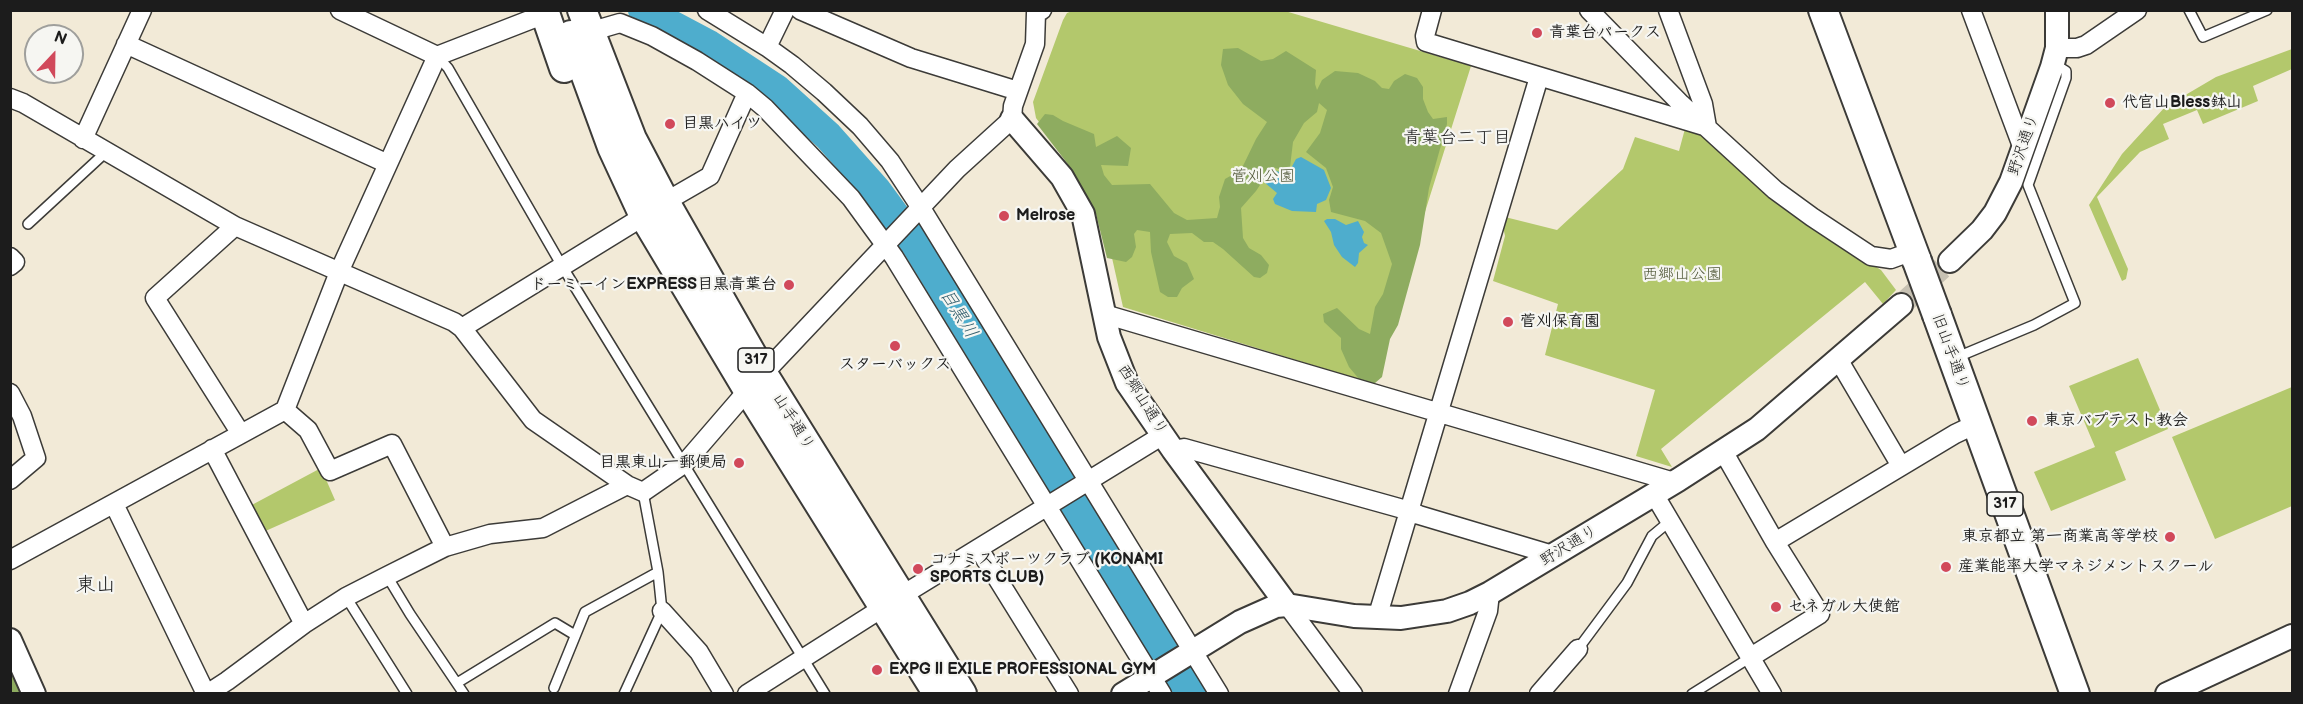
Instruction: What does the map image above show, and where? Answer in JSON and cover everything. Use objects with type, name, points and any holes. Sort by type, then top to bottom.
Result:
[{"type":"main road","name":"旧山手通り","points":[[1823,10],[2075,693]]},
{"type":"main road","name":"317","points":[[550,12],[582,29]]},
{"type":"main road","name":"317","points":[[550,12],[572,94],[600,165],[647,214]]},
{"type":"main road","name":"山手通り","points":[[582,29],[632,139],[647,214],[717,336],[756,382]]},
{"type":"main road","name":"山手通り","points":[[582,29],[590,89],[628,183],[756,382],[892,601],[938,693]]},
{"type":"main road","name":"山手通り","points":[[892,601],[962,693]]},
{"type":"street","points":[[83,139],[142,10]]},
{"type":"street","points":[[340,10],[437,56]]},
{"type":"street","points":[[706,10],[792,65],[860,126],[890,161],[1190,652],[1219,693]]},
{"type":"street","points":[[767,47],[784,10]]},
{"type":"street","points":[[800,10],[911,58],[1018,91]]},
{"type":"street","points":[[1432,10],[1425,36],[1426,42],[1707,127]]},
{"type":"street","points":[[1589,10],[1681,104],[1775,190],[1871,256],[1891,259],[1915,256]]},
{"type":"street","points":[[1668,10],[1703,104],[1707,127]]},
{"type":"street","points":[[1971,10],[2022,146]]},
{"type":"street","name":"野沢通り","points":[[1950,261],[1982,230],[1995,213],[2011,182],[2055,56],[2057,10]]},
{"type":"street","points":[[2055,56],[2086,45],[2137,10]]},
{"type":"street","points":[[114,504],[207,693],[231,687],[304,624],[346,597],[444,547],[490,534],[543,528],[635,489],[684,463],[756,382],[957,169],[1012,119],[1013,106],[1035,44],[1035,11]]},
{"type":"street","points":[[10,560],[285,410],[339,272],[437,56],[550,12]]},
{"type":"street","points":[[582,29],[620,23],[652,36],[747,93],[816,160],[888,243],[1157,681],[1123,693]]},
{"type":"street","points":[[126,44],[388,164]]},
{"type":"street","points":[[1377,618],[1539,76]]},
{"type":"street","points":[[462,328],[711,176],[747,93]]},
{"type":"street","points":[[10,98],[23,103],[235,226],[454,322],[462,328],[533,420],[635,489]]},
{"type":"street","name":"西郷山通り","points":[[1012,119],[1053,165],[1079,205],[1087,224],[1104,314],[1114,352],[1127,383],[1353,693]]},
{"type":"street","points":[[235,226],[155,298],[241,434]]},
{"type":"street","points":[[10,257],[15,262],[10,266]]},
{"type":"street","name":"野沢通り","points":[[1157,681],[1190,652],[1265,609],[1287,605],[1377,618],[1401,618],[1447,611],[1490,593],[1723,452],[1764,423],[1901,305]]},
{"type":"street","points":[[1104,314],[1674,482]]},
{"type":"street","points":[[1838,359],[1901,466]]},
{"type":"street","points":[[10,393],[22,416],[36,458],[10,480]]},
{"type":"street","points":[[285,410],[308,430],[330,471],[392,444],[444,547]]},
{"type":"street","points":[[1775,542],[1976,424]]},
{"type":"street","points":[[747,693],[1050,505],[1087,483],[1168,442],[1410,511],[1553,555]]},
{"type":"street","points":[[212,449],[304,624]]},
{"type":"street","points":[[1723,452],[1820,614],[1751,657]]},
{"type":"street","points":[[1654,494],[1772,693]]},
{"type":"street","points":[[979,549],[1069,693]]},
{"type":"street","points":[[1458,693],[1488,611],[1490,593]]},
{"type":"street","points":[[662,611],[699,652],[724,693]]},
{"type":"street","points":[[2167,693],[2292,636]]},
{"type":"street","points":[[10,640],[34,693]]},
{"type":"street","points":[[1539,693],[1578,649]]},
{"type":"lane","points":[[2189,10],[2203,38],[2267,10]]},
{"type":"lane","points":[[437,56],[448,68],[562,266],[825,693]]},
{"type":"lane","points":[[1953,359],[2034,325],[2075,303],[2028,185],[2066,78],[2066,71],[2055,56]]},
{"type":"lane","points":[[28,224],[106,152]]},
{"type":"lane","points":[[624,693],[662,611],[658,572],[635,489]]},
{"type":"lane","points":[[1578,649],[1627,583],[1652,536],[1670,521]]},
{"type":"lane","points":[[554,688],[585,612],[658,572]]},
{"type":"lane","points":[[387,576],[464,693]]},
{"type":"lane","points":[[346,597],[407,693]]},
{"type":"lane","points":[[457,683],[555,623],[575,635]]},
{"type":"lane","points":[[1692,693],[1751,657]]},
{"type":"green space","name":"菅刈公園","points":[[1072,11],[1285,11],[1471,66],[1371,383],[1123,307],[1106,231],[1096,205],[1036,118],[1033,102],[1063,20],[1067,13]]},
{"type":"green space","points":[[1238,48],[1261,61],[1273,59],[1286,51],[1316,70],[1317,90],[1322,80],[1335,71],[1358,73],[1375,81],[1382,88],[1389,89],[1394,81],[1405,74],[1417,78],[1423,87],[1423,99],[1433,119],[1447,117],[1429,188],[1420,245],[1398,325],[1390,339],[1382,377],[1375,383],[1365,386],[1349,367],[1341,349],[1341,338],[1324,322],[1323,314],[1337,308],[1359,329],[1370,334],[1375,307],[1383,294],[1392,264],[1381,233],[1365,221],[1331,212],[1329,200],[1333,187],[1326,168],[1306,152],[1320,133],[1327,110],[1319,103],[1317,112],[1304,123],[1293,142],[1290,167],[1282,170],[1272,167],[1241,208],[1243,238],[1249,248],[1261,255],[1269,265],[1267,273],[1260,278],[1254,277],[1223,249],[1213,242],[1204,242],[1192,233],[1170,234],[1167,242],[1174,256],[1187,263],[1194,279],[1182,288],[1177,297],[1168,297],[1160,292],[1151,252],[1150,232],[1137,230],[1134,234],[1136,247],[1132,257],[1126,262],[1107,258],[1096,214],[1067,163],[1037,124],[1045,114],[1053,115],[1094,134],[1096,147],[1117,136],[1131,148],[1128,166],[1101,165],[1104,175],[1112,185],[1150,184],[1174,213],[1187,220],[1217,218],[1220,207],[1219,197],[1225,179],[1241,170],[1267,122],[1243,104],[1228,85],[1221,65],[1223,49]]},
{"type":"green space","points":[[2292,49],[2292,69],[2253,86],[2258,101],[2203,124],[2197,110],[2163,124],[2169,139],[2140,152],[2097,197],[2128,269],[2126,279],[2122,281],[2089,205],[2122,154],[2165,107],[2216,77]]},
{"type":"green space","name":"西郷山公園","points":[[1686,125],[1698,128],[1825,234],[1881,270],[1896,290],[1883,304],[1865,282],[1661,449],[1672,467],[1636,456],[1655,390],[1545,355],[1558,304],[1493,281],[1505,236],[1501,216],[1557,230],[1623,169],[1635,137],[1679,151]]},
{"type":"green space","points":[[2138,358],[2168,429],[2115,452],[2126,480],[2051,511],[2034,472],[2095,447],[2069,386]]},
{"type":"green space","points":[[2292,387],[2292,506],[2215,539],[2172,437]]},
{"type":"green space","points":[[321,468],[335,500],[261,533],[248,507]]},
{"type":"green space","points":[[11,666],[23,693],[11,693]]},
{"type":"water","points":[[1301,157],[1324,170],[1331,188],[1326,200],[1317,204],[1316,212],[1292,211],[1275,204],[1273,199],[1277,193],[1264,182],[1274,170],[1282,173],[1289,172],[1296,159]]},
{"type":"water","points":[[1335,219],[1346,225],[1358,221],[1364,232],[1362,237],[1364,243],[1368,245],[1359,253],[1355,267],[1342,257],[1334,245],[1331,232],[1324,221]]},
{"type":"waterway","name":"目黒川","points":[[643,10],[709,45],[776,89],[828,136],[876,190],[915,243],[1191,694]]},
{"type":"tunnel","points":[[1901,305],[1950,261]]},
{"type":"place","name":"青葉台パークス","points":[[1537,33]]},
{"type":"place","name":"代官山Bless鉢山","points":[[2110,103]]},
{"type":"place","name":"目黒ハイツ","points":[[670,124]]},
{"type":"place","name":"Melrose","points":[[1004,216]]},
{"type":"place","name":"ドーミーインEXPRESS目黒青葉台","points":[[789,285]]},
{"type":"place","name":"菅刈保育園","points":[[1508,322]]},
{"type":"place","name":"スターバックス","points":[[895,346]]},
{"type":"place","name":"東京バプテスト教会","points":[[2032,421]]},
{"type":"place","name":"目黒東山一郵便局","points":[[739,463]]},
{"type":"place","name":"東京都立 第一商業高等学校","points":[[2170,537]]},
{"type":"place","name":"産業能率大学マネジメントスクール","points":[[1946,567]]},
{"type":"place","name":"コナミスポーツクラブ (KONAMI SPORTS CLUB)","points":[[918,569]]},
{"type":"place","name":"セネガル大使館","points":[[1776,607]]},
{"type":"place","name":"EXPG || EXILE PROFESSIONAL GYM","points":[[877,670]]},
{"type":"district","name":"青葉台二丁目","points":[[1457,138]]},
{"type":"district","name":"東山","points":[[96,586]]}]
